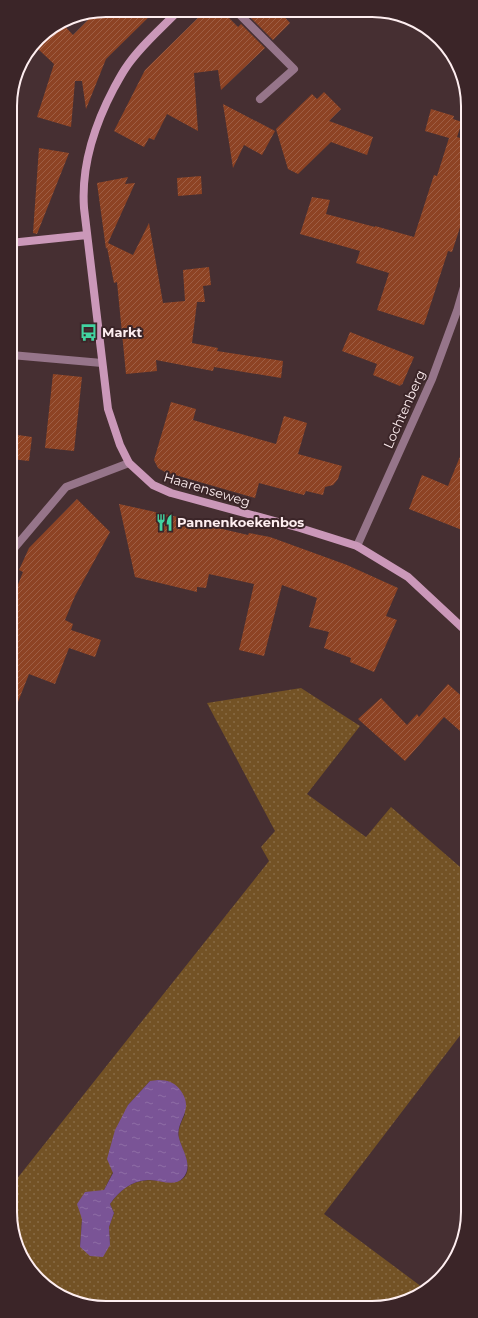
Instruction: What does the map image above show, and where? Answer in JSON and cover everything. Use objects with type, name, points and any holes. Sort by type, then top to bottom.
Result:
[{"type":"street","points":[[17,545],[66,487],[129,463],[120,445],[108,409],[87,235],[83,192],[84,176],[92,140],[104,108],[125,69],[145,44],[172,17]]},
{"type":"street","points":[[242,17],[294,69],[260,99]]},
{"type":"street","points":[[17,242],[87,235]]},
{"type":"street","name":"Lochtenberg","points":[[357,546],[432,379],[461,297]]},
{"type":"street","points":[[17,356],[102,364]]},
{"type":"street","name":"Haarenseweg","points":[[129,463],[153,485],[171,493],[300,528],[357,546],[408,577],[461,626]]},
{"type":"shaded area","points":[[301,688],[360,726],[307,794],[366,837],[391,807],[461,868],[461,1034],[324,1214],[421,1286],[401,1296],[378,1301],[100,1301],[77,1296],[67,1292],[52,1283],[43,1275],[29,1257],[24,1246],[18,1224],[17,1179],[269,861],[261,847],[275,831],[207,703]],"holes":[[[150,1081],[185,1114],[180,1126],[180,1143],[187,1166],[185,1176],[177,1182],[154,1180],[139,1182],[127,1187],[110,1204],[114,1213],[109,1227],[110,1245],[80,1247],[82,1219],[104,1190],[113,1172],[128,1105]]]},
{"type":"water","points":[[150,1081],[168,1081],[174,1084],[179,1088],[185,1098],[186,1104],[180,1126],[179,1138],[187,1163],[186,1173],[179,1181],[171,1183],[152,1180],[136,1182],[121,1191],[110,1204],[114,1213],[109,1227],[110,1245],[103,1257],[90,1256],[80,1247],[82,1219],[77,1204],[85,1192],[104,1190],[113,1173],[107,1159],[115,1130],[128,1105]]},
{"type":"building","points":[[106,17],[149,17],[106,59],[86,109],[82,81],[75,81],[71,127],[37,117],[54,64],[38,49],[52,35],[65,27],[73,35],[89,19]]},
{"type":"building","points":[[199,17],[228,17],[238,27],[241,24],[265,48],[221,90],[218,70],[194,73],[198,131],[167,114],[154,140],[149,138],[144,147],[114,131],[145,70]]},
{"type":"building","points":[[250,17],[284,17],[290,23],[273,40]]},
{"type":"building","points":[[324,92],[341,109],[329,121],[373,137],[367,155],[331,142],[298,174],[288,169],[276,129],[312,94],[317,99]]},
{"type":"building","points":[[223,104],[275,131],[262,155],[244,145],[233,168]]},
{"type":"building","points":[[431,109],[454,116],[453,119],[461,122],[457,137],[461,138],[461,224],[452,252],[448,251],[424,325],[377,310],[389,273],[356,263],[360,251],[300,234],[312,197],[330,200],[326,214],[414,237],[434,175],[437,176],[449,138],[425,131]]},
{"type":"building","points":[[39,148],[69,153],[37,234],[33,233]]},
{"type":"building","points":[[201,176],[202,194],[178,196],[177,178]]},
{"type":"building","points":[[128,177],[125,184],[135,183],[108,243],[133,255],[149,223],[163,303],[185,301],[183,270],[209,267],[211,285],[203,286],[205,302],[197,302],[192,343],[218,348],[217,351],[283,361],[281,378],[214,367],[213,371],[156,360],[157,371],[126,374],[117,282],[114,283],[107,247],[106,249],[97,183]]},
{"type":"building","points":[[350,332],[414,357],[402,385],[401,384],[400,386],[373,375],[377,364],[342,351]]},
{"type":"building","points":[[53,374],[82,377],[74,451],[45,448]]},
{"type":"building","points":[[171,402],[196,409],[193,420],[276,444],[284,416],[307,423],[298,454],[342,466],[338,479],[333,485],[325,487],[323,495],[306,491],[304,495],[259,483],[255,498],[165,472],[158,468],[154,460]]},
{"type":"building","points":[[17,435],[32,437],[29,461],[17,460]]},
{"type":"building","points":[[461,454],[461,530],[409,509],[422,475],[448,486]]},
{"type":"building","points":[[77,499],[110,532],[75,596],[65,620],[73,624],[71,630],[101,640],[95,657],[69,648],[55,684],[29,674],[17,704],[17,587],[23,572],[19,570],[29,548]]},
{"type":"building","points":[[119,504],[205,523],[205,525],[248,535],[249,533],[270,537],[347,565],[398,588],[386,616],[397,620],[374,672],[350,662],[351,658],[324,648],[329,632],[309,627],[317,598],[282,585],[264,656],[239,650],[254,584],[209,574],[206,588],[197,587],[197,592],[135,577]]},
{"type":"building","points":[[448,684],[461,696],[461,732],[444,717],[405,761],[358,719],[381,698],[407,725],[417,714],[419,717]]},
{"type":"place","name":"Markt","points":[[89,332]]},
{"type":"place","name":"Pannenkoekenbos","points":[[164,522]]}]
